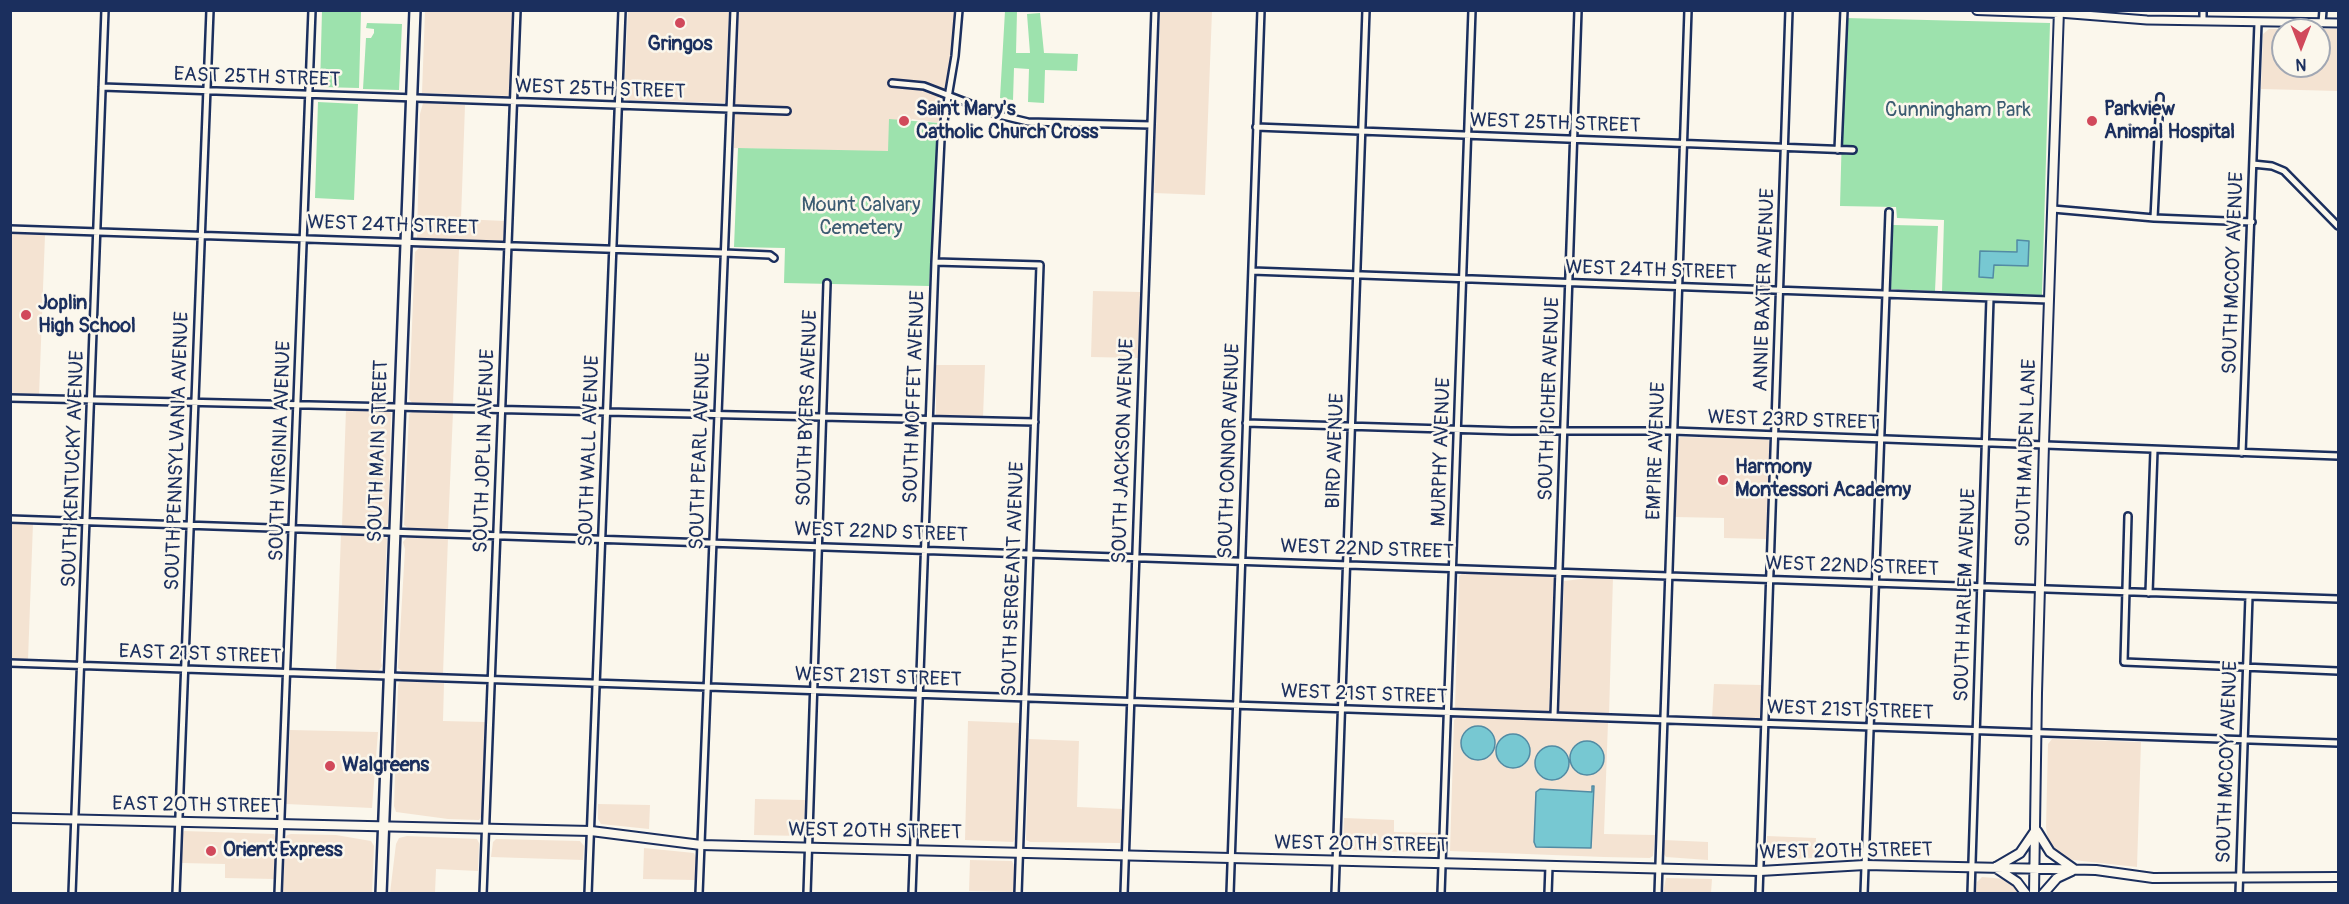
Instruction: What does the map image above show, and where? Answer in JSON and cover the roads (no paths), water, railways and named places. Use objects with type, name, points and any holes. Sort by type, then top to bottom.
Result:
[{"type":"main road","name":"SOUTH MAIN STREET","points":[[381,894],[415,10]]},
{"type":"main road","points":[[1977,10],[2059,12]]},
{"type":"main road","name":"SOUTH MAIDEN LANE","points":[[2034,894],[2044,444],[2059,12]]},
{"type":"main road","name":"EAST 20TH STREET","points":[[10,818],[383,827]]},
{"type":"main road","name":"WEST 20TH STREET","points":[[383,827],[591,831],[701,844],[914,850],[1760,871],[1865,865],[1972,866],[2096,870],[2153,878],[2338,878]]},
{"type":"main road","points":[[2026,894],[2017,882],[1995,867],[2020,852],[2036,829],[2050,852],[2075,870]]},
{"type":"main road","points":[[2043,894],[2057,878],[2075,870]]},
{"type":"street","name":"SOUTH KENTUCKY AVENUE","points":[[72,894],[105,10]]},
{"type":"street","name":"SOUTH PENNSYLVANIA AVENUE","points":[[176,894],[210,10]]},
{"type":"street","name":"SOUTH VIRGINIA AVENUE","points":[[278,894],[312,10]]},
{"type":"street","name":"SOUTH JOPLIN AVENUE","points":[[483,894],[517,10]]},
{"type":"street","name":"SOUTH WALL AVENUE","points":[[588,894],[622,10]]},
{"type":"street","name":"SOUTH PEARL AVENUE","points":[[699,894],[734,10]]},
{"type":"street","name":"SOUTH MOFFET AVENUE","points":[[912,894],[941,139],[957,45],[959,10]]},
{"type":"street","name":"SOUTH JACKSON AVENUE","points":[[1124,894],[1155,10]]},
{"type":"street","name":"SOUTH CONNOR AVENUE","points":[[1230,894],[1261,10]]},
{"type":"street","name":"BIRD AVENUE","points":[[1335,894],[1366,10]]},
{"type":"street","name":"MURPHY AVENUE","points":[[1441,894],[1472,10]]},
{"type":"street","name":"SOUTH PICHER AVENUE","points":[[1554,716],[1578,10]]},
{"type":"street","name":"EMPIRE AVENUE","points":[[1658,894],[1688,10]]},
{"type":"street","name":"ANNIE BAXTER AVENUE","points":[[1759,894],[1790,10]]},
{"type":"street","points":[[1838,150],[1844,10]]},
{"type":"street","points":[[2203,10],[2203,21]]},
{"type":"street","points":[[2059,12],[2147,20],[2271,23]]},
{"type":"street","name":"SOUTH MCCOY AVENUE","points":[[2242,453],[2258,23]]},
{"type":"street","points":[[892,83],[917,85],[999,115],[1028,122],[1151,125]]},
{"type":"street","name":"EAST 25TH STREET","points":[[102,87],[411,99]]},
{"type":"street","points":[[2154,218],[2160,97]]},
{"type":"street","name":"WEST 25TH STREET","points":[[411,99],[787,111]]},
{"type":"street","name":"WEST 25TH STREET","points":[[1256,127],[1853,150]]},
{"type":"street","points":[[2253,164],[2272,166],[2284,171],[2338,226]]},
{"type":"street","points":[[2053,209],[2154,218],[2252,222]]},
{"type":"street","points":[[1864,894],[1889,212]]},
{"type":"street","name":"WEST 24TH STREET","points":[[10,229],[724,253],[770,255],[774,258]]},
{"type":"street","name":"SOUTH SERGEANT AVENUE","points":[[935,262],[1040,265],[1018,894]]},
{"type":"street","name":"WEST 24TH STREET","points":[[1252,271],[2049,300]]},
{"type":"street","name":"SOUTH BYERS AVENUE","points":[[807,894],[827,284]]},
{"type":"street","name":"SOUTH HARLEM AVENUE","points":[[1971,894],[1990,298]]},
{"type":"street","points":[[10,398],[1035,422]]},
{"type":"street","name":"WEST 23RD STREET","points":[[1245,423],[1776,435],[2338,456]]},
{"type":"street","points":[[2149,593],[2154,450]]},
{"type":"street","points":[[2128,516],[2124,662],[2338,671]]},
{"type":"street","name":"WEST 22ND STREET","points":[[10,519],[2338,599]]},
{"type":"street","name":"SOUTH MCCOY AVENUE","points":[[2239,894],[2249,596]]},
{"type":"street","name":"EAST 21ST STREET","points":[[10,663],[388,676]]},
{"type":"street","name":"WEST 21ST STREET","points":[[388,676],[2338,743]]},
{"type":"street","points":[[1548,894],[1549,866]]},
{"type":"water","points":[[2017,240],[2029,241],[2028,266],[1994,265],[1993,278],[1979,277],[1980,251],[2017,252]]},
{"type":"water","points":[[1478,726],[1490,731],[1495,743],[1490,755],[1478,760],[1466,755],[1461,743],[1466,731]]},
{"type":"water","points":[[1513,734],[1525,739],[1530,751],[1525,763],[1513,768],[1501,763],[1496,751],[1501,739]]},
{"type":"water","points":[[1587,741],[1599,746],[1604,758],[1599,770],[1587,775],[1575,770],[1570,758],[1575,746]]},
{"type":"water","points":[[1552,746],[1564,751],[1569,763],[1564,775],[1552,780],[1540,775],[1535,763],[1540,751]]},
{"type":"water","points":[[1592,786],[1594,786],[1591,848],[1536,847],[1534,842],[1536,792],[1540,789],[1592,792]]},
{"type":"place","name":"Gringos","points":[[680,23]]},
{"type":"place","name":"Saint Mary's Catholic Church Cross","points":[[904,121]]},
{"type":"place","name":"Parkview Animal Hospital","points":[[2092,121]]},
{"type":"place","name":"Joplin High School","points":[[26,315]]},
{"type":"place","name":"Harmony Montessori Academy","points":[[1723,480]]},
{"type":"place","name":"Walgreens","points":[[330,766]]},
{"type":"place","name":"Orient Express","points":[[211,851]]},
{"type":"park label","name":"Cunningham Park","points":[[1958,111]]},
{"type":"park label","name":"Mount Calvary Cemetery","points":[[861,218]]}]
